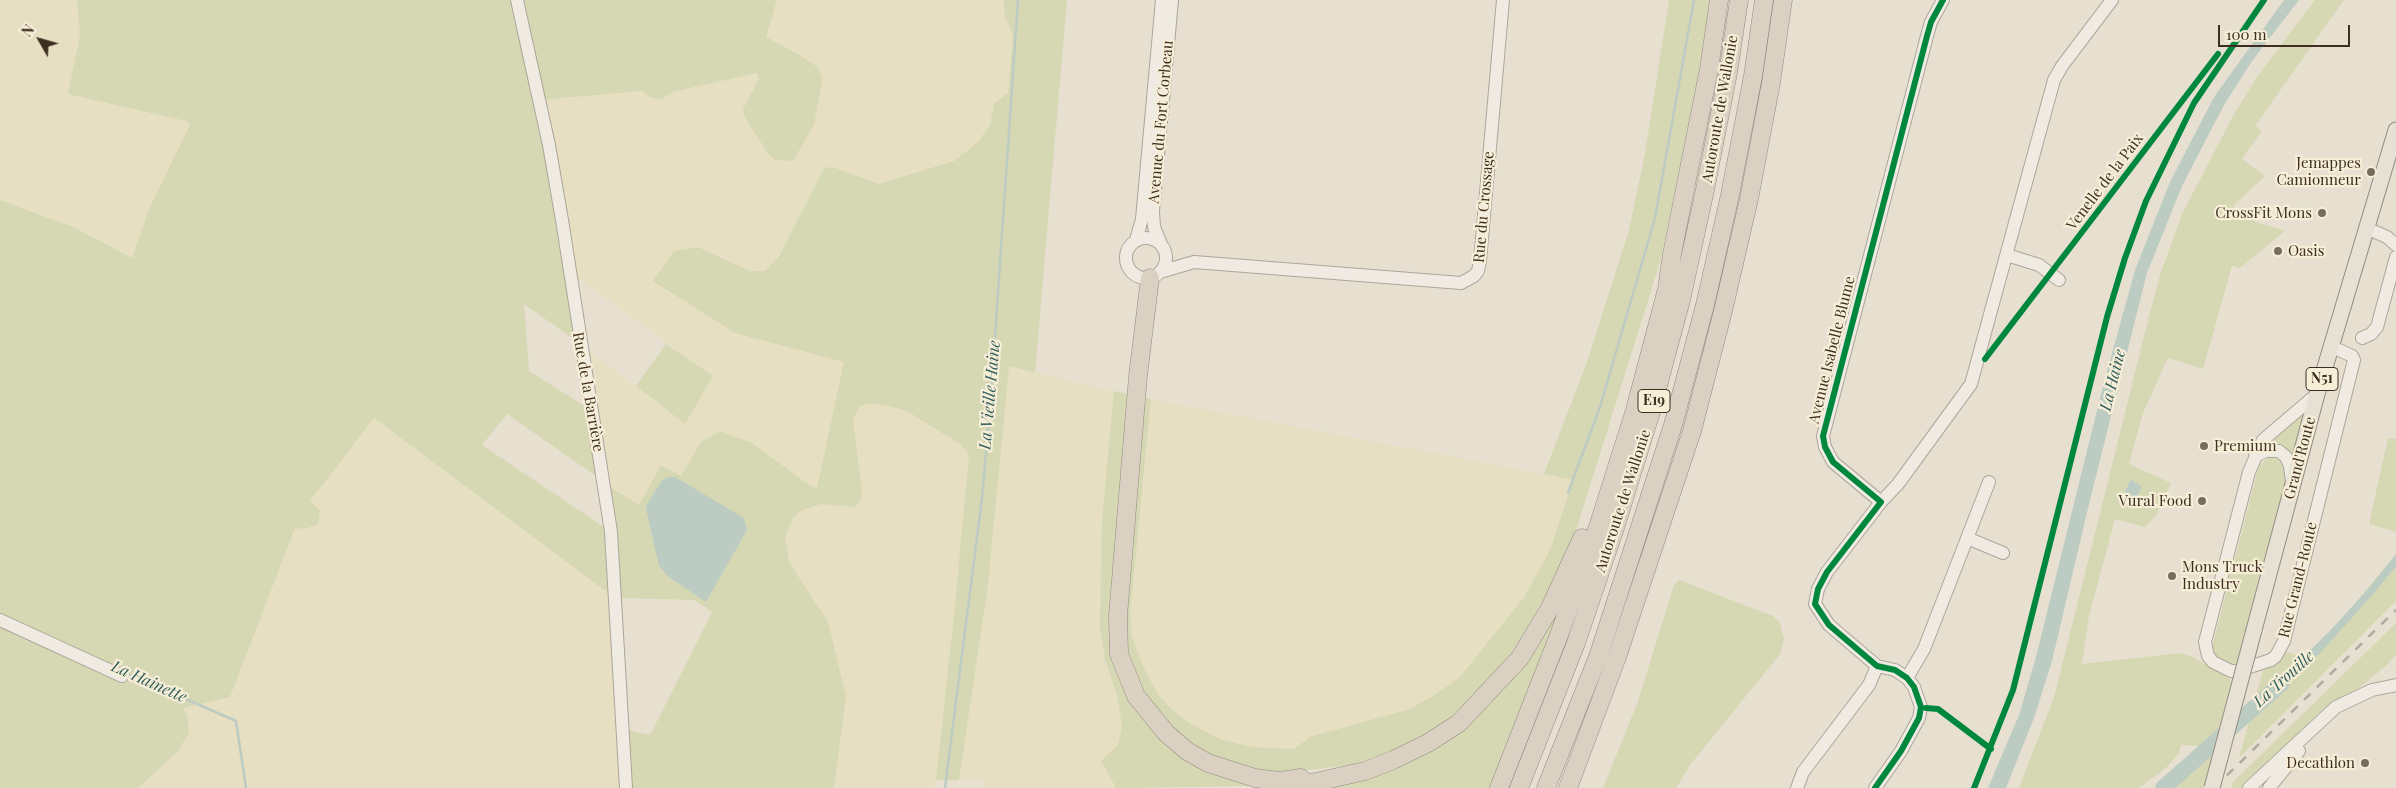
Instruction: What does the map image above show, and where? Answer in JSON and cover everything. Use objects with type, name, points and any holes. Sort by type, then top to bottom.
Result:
[{"type":"highway","points":[[1499,788],[1559,635],[1598,527],[1653,344],[1667,289],[1672,254],[1706,88],[1720,0]]},
{"type":"highway","name":"Autoroute de Wallonie","points":[[1519,788],[1576,643],[1614,531],[1650,414],[1681,300],[1705,190],[1728,73],[1739,0]]},
{"type":"highway","name":"Autoroute de Wallonie","points":[[1546,788],[1599,654],[1673,425],[1705,305],[1730,195],[1753,76],[1764,0]]},
{"type":"highway","points":[[1566,788],[1623,639],[1692,431],[1744,218],[1771,83],[1783,0]]},
{"type":"highway","points":[[1771,83],[1793,0]]},
{"type":"highway","points":[[1289,788],[1365,771],[1428,743],[1459,723],[1500,681],[1532,638],[1564,582],[1598,495],[1672,254]]},
{"type":"highway","points":[[1155,275],[1139,366],[1118,616],[1119,654],[1125,673],[1136,696],[1166,733],[1187,751],[1208,763],[1247,776],[1280,781],[1320,774],[1338,777]]},
{"type":"main road","name":"Grand'Route","points":[[2223,788],[2292,485],[2317,394],[2396,130]]},
{"type":"main road","name":"Grand'Route","points":[[2212,788],[2259,631],[2373,231],[2396,164]]},
{"type":"street","name":"Rue de la Barrière","points":[[517,0],[562,220],[579,343],[611,532],[626,788]]},
{"type":"street","name":"Avenue du Fort Corbeau","points":[[1136,240],[1142,219],[1162,0]]},
{"type":"street","name":"Avenue du Fort Corbeau","points":[[1163,246],[1154,227],[1153,211],[1172,0]]},
{"type":"street","name":"Rue du Crossage","points":[[1189,262],[1461,283],[1474,276],[1478,271],[1480,261],[1503,0]]},
{"type":"street","name":"Avenue Isabelle Blume","points":[[1881,502],[1833,462],[1825,447],[1824,429],[1926,36],[1943,0]]},
{"type":"street","points":[[1875,788],[1901,751],[1921,712],[1914,686],[1896,670],[1877,666],[1829,626],[1815,604],[1818,588],[1827,572],[1881,502],[1898,484],[1969,389],[2054,80],[2062,66],[2112,0]]},
{"type":"street","points":[[2373,231],[2387,237],[2396,245]]},
{"type":"street","points":[[1149,238],[1189,262],[1155,275],[1137,276],[1128,268],[1126,262],[1128,249],[1136,240],[1149,238]]},
{"type":"street","points":[[1155,275],[1166,262],[1163,246]]},
{"type":"street","points":[[2007,255],[2039,265],[2059,280]]},
{"type":"street","points":[[2362,338],[2371,334],[2376,326],[2396,257]]},
{"type":"street","name":"Rue Grand-Route","points":[[2255,456],[2204,642],[2208,656],[2213,662],[2231,670],[2266,663],[2276,656],[2284,641],[2354,360],[2352,356],[2338,350]]},
{"type":"street","points":[[2255,456],[2264,440],[2317,394]]},
{"type":"street","points":[[2255,456],[2266,451],[2279,451],[2286,457],[2290,466],[2292,485]]},
{"type":"street","points":[[1907,678],[1924,649],[1988,482]]},
{"type":"street","points":[[1967,538],[2003,553]]},
{"type":"street","points":[[0,620],[122,676]]},
{"type":"street","points":[[1797,788],[1803,772],[1869,684],[1877,666]]},
{"type":"street","points":[[2249,788],[2325,715],[2350,699],[2372,690],[2396,686]]},
{"type":"street","points":[[2269,788],[2316,732],[2333,716],[2372,690]]},
{"type":"shaded area","points":[[0,0],[77,0],[80,35],[78,52],[190,125],[143,224],[138,246],[132,258],[73,227],[0,200]]},
{"type":"shaded area","points":[[777,0],[1004,0],[1005,16],[1013,35],[1008,93],[994,104],[990,125],[977,144],[954,161],[878,184],[833,167],[824,168],[780,256],[765,271],[750,271],[709,251],[654,281],[735,333],[845,362],[817,488],[701,442],[681,476],[661,465],[639,505],[603,483],[579,343],[685,424],[712,376],[579,279],[571,281],[539,100],[642,91],[651,98],[662,99],[671,92],[757,73],[759,78],[743,109],[793,161],[814,125],[822,80],[781,45],[766,37]]},
{"type":"shaded area","points":[[1009,366],[1114,391],[1102,520],[1100,627],[1105,660],[1117,695],[1122,725],[1118,745],[1101,762],[1116,788],[983,788],[985,780],[959,780],[988,585]]},
{"type":"shaded area","points":[[1151,399],[1573,480],[1551,548],[1525,596],[1459,678],[1428,699],[1407,710],[1312,736],[1294,749],[1252,747],[1222,740],[1191,724],[1170,708],[1158,694],[1146,673],[1132,638],[1130,615]]},
{"type":"shaded area","points":[[870,404],[885,405],[907,411],[960,444],[969,454],[935,788],[834,788],[846,696],[828,622],[789,562],[786,548],[785,537],[793,518],[800,511],[821,504],[855,507],[861,500],[862,491],[853,420],[860,406]]},
{"type":"shaded area","points":[[374,418],[615,598],[626,788],[138,788],[177,752],[183,708],[230,697],[295,528],[305,529],[310,501]]},
{"type":"green space","points":[[77,0],[777,0],[766,37],[819,68],[822,80],[814,125],[793,161],[776,160],[770,156],[745,118],[743,109],[759,79],[757,73],[672,92],[662,99],[651,98],[642,91],[539,100],[579,343],[524,304],[529,371],[591,410],[602,475],[593,474],[507,414],[482,445],[610,531],[603,483],[639,505],[661,465],[681,476],[701,442],[720,431],[752,443],[809,485],[817,488],[844,362],[735,333],[653,281],[674,251],[698,247],[750,271],[765,271],[780,255],[824,168],[833,167],[878,184],[954,161],[977,143],[990,125],[994,104],[1008,93],[1013,35],[1005,16],[1004,0],[1067,0],[1035,372],[1009,366],[988,585],[959,780],[936,780],[969,454],[960,444],[907,411],[885,405],[870,404],[860,406],[853,420],[862,491],[861,500],[855,507],[821,504],[800,511],[793,518],[785,537],[789,562],[828,622],[846,696],[834,788],[626,788],[624,729],[650,735],[712,612],[694,600],[615,598],[374,418],[310,501],[320,511],[318,524],[305,529],[295,528],[230,697],[183,708],[187,715],[189,733],[177,752],[138,788],[0,788],[0,200],[73,227],[132,258],[150,207],[190,125],[186,121],[68,94],[80,35]]},
{"type":"green space","points":[[1669,0],[1710,0],[1697,85],[1661,259],[1573,540],[1553,583],[1516,646],[1499,672],[1458,714],[1430,732],[1395,750],[1352,765],[1283,773],[1246,769],[1208,755],[1190,744],[1171,729],[1142,692],[1129,665],[1125,639],[1142,397],[1151,399],[1130,615],[1132,638],[1146,673],[1158,694],[1170,708],[1191,724],[1222,740],[1252,747],[1294,749],[1312,736],[1407,710],[1428,699],[1459,678],[1525,596],[1551,548],[1573,480],[1544,474],[1587,362],[1629,230],[1645,153]]},
{"type":"green space","points":[[2315,0],[2344,0],[2255,126],[2262,131],[2242,159],[2265,176],[2233,206],[2238,212],[2259,223],[2285,231],[2240,268],[2232,266],[2203,369],[2168,358],[2143,413],[2129,464],[2171,483],[2156,516],[2145,527],[2115,519],[2089,616],[2082,664],[2180,653],[2193,657],[2232,680],[2217,736],[2201,746],[2181,745],[2178,754],[2167,767],[2139,788],[2019,788],[2054,697],[2148,320],[2160,275],[2182,214],[2234,114],[2257,77]]},
{"type":"green space","points":[[666,344],[713,376],[685,424],[636,386]]},
{"type":"green space","points":[[1114,391],[1133,395],[1112,630],[1155,728],[1262,786],[1116,788],[1101,761],[1118,745],[1122,725],[1117,695],[1105,660],[1100,627],[1102,520]]},
{"type":"green space","points":[[2302,415],[2305,416],[2293,455],[2283,448],[2264,447],[2269,440]]},
{"type":"green space","points":[[2388,438],[2396,439],[2396,532],[2369,524]]},
{"type":"green space","points":[[2273,457],[2286,467],[2285,481],[2236,664],[2227,664],[2216,657],[2212,647],[2259,466],[2267,459]]},
{"type":"green space","points":[[2396,554],[2396,601],[2239,758],[2264,666],[2287,652],[2304,657],[2351,609]]},
{"type":"green space","points":[[1582,555],[1524,707],[1490,788],[1306,788],[1466,725]]},
{"type":"green space","points":[[1679,580],[1773,616],[1780,623],[1784,639],[1781,653],[1690,765],[1676,788],[1603,788],[1637,704],[1674,585]]},
{"type":"green space","points":[[2396,623],[2396,654],[2386,666],[2360,687],[2323,709],[2242,788],[2231,788],[2233,782]]},
{"type":"green space","points":[[2215,747],[2204,788],[2169,788],[2197,763]]},
{"type":"water","name":"La Haine","points":[[2284,0],[2299,0],[2252,61],[2224,105],[2182,186],[2147,273],[2052,661],[2034,718],[2006,788],[1988,788],[2019,715],[2036,657],[2103,386],[2135,270],[2170,182],[2214,97]]},
{"type":"water","points":[[668,477],[675,477],[744,518],[747,530],[706,602],[669,577],[659,566],[646,509],[647,504],[662,480]]},
{"type":"water","points":[[2131,479],[2142,487],[2131,506],[2120,502]]},
{"type":"water","points":[[2396,554],[2396,566],[2375,592],[2322,651],[2265,701],[2267,689],[2278,682],[2328,633],[2368,589]]},
{"type":"water","points":[[2201,750],[2197,763],[2169,788],[2159,788]]},
{"type":"waterway","name":"La Vieille Haine","points":[[945,788],[982,498],[990,409],[1018,0]]},
{"type":"waterway","points":[[1568,493],[1600,407],[1655,218],[1694,0]]},
{"type":"waterway","name":"La Hainette","points":[[126,673],[236,721],[246,788]]},
{"type":"waterway","name":"La Trouille","points":[[2163,788],[2282,683]]},
{"type":"railway","points":[[2214,788],[2396,610]]},
{"type":"cycle path","points":[[1875,788],[1901,751],[1919,718],[1921,707],[1914,687],[1907,678],[1895,670],[1877,666],[1829,625],[1815,604],[1818,589],[1827,572],[1881,502],[1833,462],[1825,447],[1823,436],[1927,36],[1931,22],[1943,0]]},
{"type":"cycle path","points":[[1974,788],[2013,690],[2107,317],[2125,258],[2146,201],[2194,103],[2264,0]]},
{"type":"cycle path","name":"Venelle de la Paix","points":[[1985,359],[2218,54]]},
{"type":"cycle path","points":[[1926,708],[1938,709],[1991,749]]},
{"type":"place","name":"Jemappes Camionneur","points":[[2371,172]]},
{"type":"place","name":"CrossFit Mons","points":[[2322,213]]},
{"type":"place","name":"Oasis","points":[[2278,251]]},
{"type":"place","name":"Premium","points":[[2204,446]]},
{"type":"place","name":"Vural Food","points":[[2202,501]]},
{"type":"place","name":"Mons Truck Industry","points":[[2172,576]]},
{"type":"place","name":"Decathlon","points":[[2365,763]]}]
